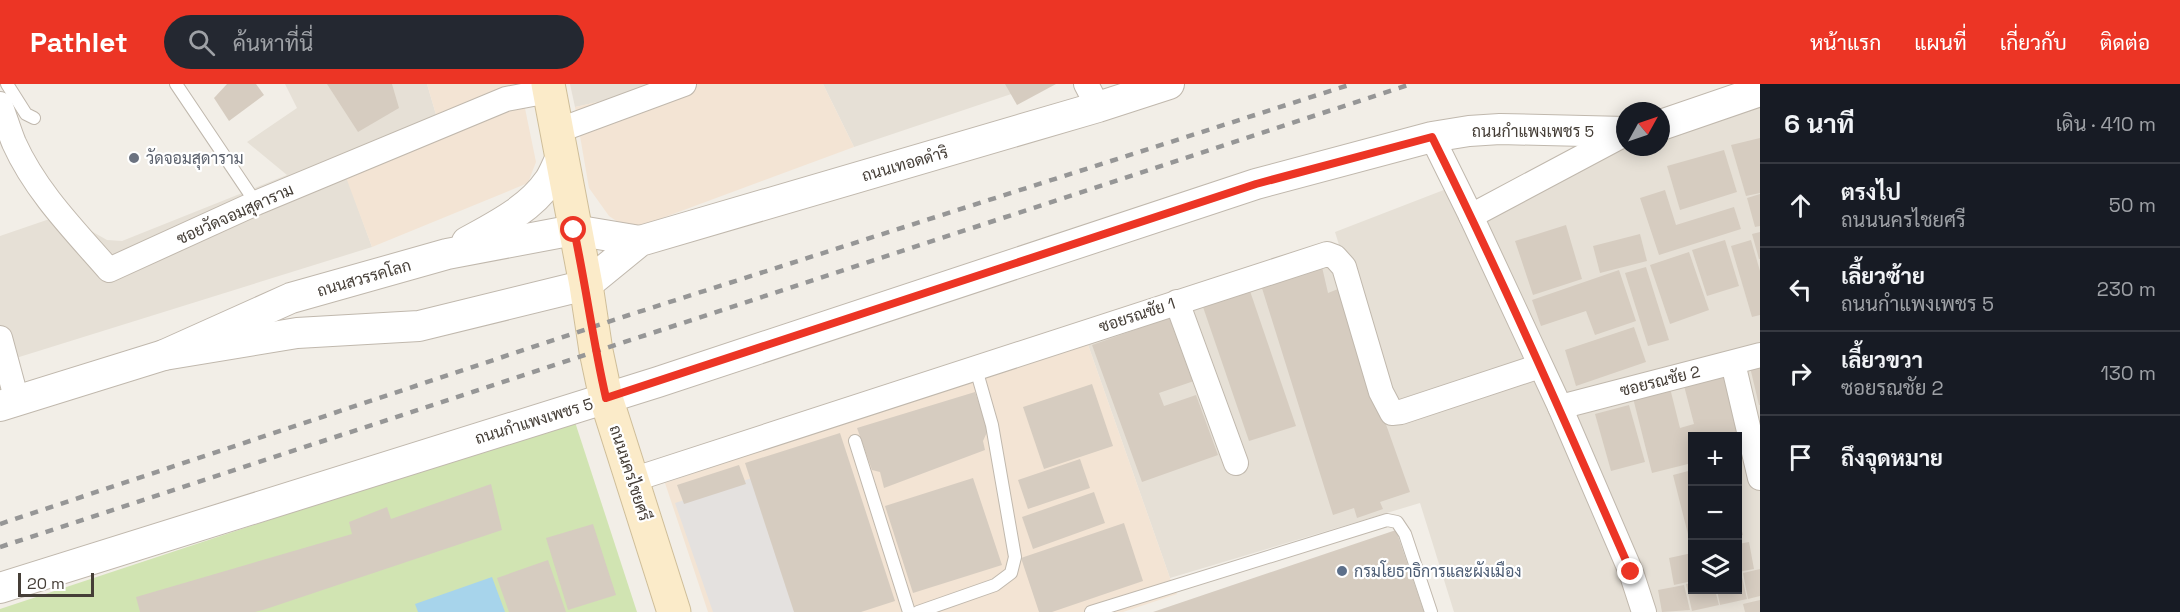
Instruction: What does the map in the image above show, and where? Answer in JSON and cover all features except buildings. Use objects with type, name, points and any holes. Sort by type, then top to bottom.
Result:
[{"type":"main road","name":"ถนนนครไชยศรี","points":[[548,87],[606,398],[674,612]]},
{"type":"street","points":[[447,254],[507,220],[531,200],[548,182],[559,144],[684,84]]},
{"type":"street","name":"ถนนเทอดดำริ","points":[[586,285],[640,242],[1092,96],[1169,84]]},
{"type":"street","name":"ซอยวัดจอมสุดาราม","points":[[0,104],[7,151],[109,270],[256,204],[506,99],[548,87]]},
{"type":"street","points":[[1670,122],[1760,91]]},
{"type":"street","name":"ถนนกำแพงเพชร 5","points":[[0,588],[606,398],[1256,184],[1432,137],[1469,131],[1500,129],[1616,133]]},
{"type":"street","points":[[1432,137],[1560,407],[1631,572],[1644,612]]},
{"type":"street","points":[[1471,216],[1616,138]]},
{"type":"street","name":"ถนนเทอดดำริ","points":[[574,230],[640,242]]},
{"type":"street","name":"ถนนสวรรคโลก","points":[[9,403],[164,355],[291,298],[447,254],[574,230]]},
{"type":"street","name":"ซอยรณชัย 1","points":[[632,480],[1327,254],[1335,257],[1344,267],[1381,392],[1392,413],[1540,366]]},
{"type":"street","name":"ถนนสวรรคโลก","points":[[164,355],[297,333],[419,326],[586,285]]},
{"type":"street","points":[[1177,302],[1236,463]]},
{"type":"street","points":[[0,338],[9,403]]},
{"type":"street","name":"ซอยรณชัย 2","points":[[1560,407],[1760,355]]},
{"type":"street","points":[[1733,363],[1760,478]]},
{"type":"lane","points":[[7,84],[26,114],[34,118]]},
{"type":"lane","points":[[176,84],[256,204]]},
{"type":"lane","points":[[918,612],[995,585],[1011,573],[1015,557],[992,425],[976,369]]},
{"type":"lane","points":[[855,441],[909,612]]},
{"type":"lane","points":[[1091,612],[1387,520],[1397,522],[1405,534],[1431,612]]},
{"type":"shaded area","points":[[285,84],[427,84],[437,118],[342,164],[372,247],[0,363],[0,236],[70,212],[84,227],[107,240],[122,241],[287,175],[247,142],[297,108]]},
{"type":"shaded area","points":[[427,84],[520,84],[536,162],[528,183],[372,247],[341,164],[437,118]]},
{"type":"shaded area","points":[[570,84],[679,84],[575,107]]},
{"type":"shaded area","points":[[679,84],[823,84],[854,147],[630,230],[609,216],[589,188],[575,107]]},
{"type":"shaded area","points":[[823,84],[1055,84],[1020,91],[854,147]]},
{"type":"shaded area","points":[[1760,101],[1760,612],[1454,612],[1420,503],[1170,578],[1086,339],[1324,260],[1336,266],[1390,424],[1395,424],[1335,232],[1467,181],[1476,200],[1616,150],[1616,156],[1670,156],[1670,131]]},
{"type":"shaded area","points":[[1086,339],[1177,594],[1123,612],[708,612],[665,483]]},
{"type":"shaded area","points":[[758,476],[799,612],[713,612],[675,503]]},
{"type":"green space","points":[[574,419],[637,612],[0,612],[0,609]]},
{"type":"water","points":[[492,577],[505,612],[418,612],[415,604]]},
{"type":"railway","points":[[0,524],[629,315],[1352,84]]},
{"type":"railway","points":[[0,547],[1411,84]]},
{"type":"place","name":"วัดจอมสุดาราม","points":[[134,158]]},
{"type":"place","name":"กรมโยธาธิการและผังเมือง","points":[[1342,571]]},
{"type":"route","points":[[574,230],[606,398],[1256,184],[1432,137],[1560,407],[1631,572]]}]
